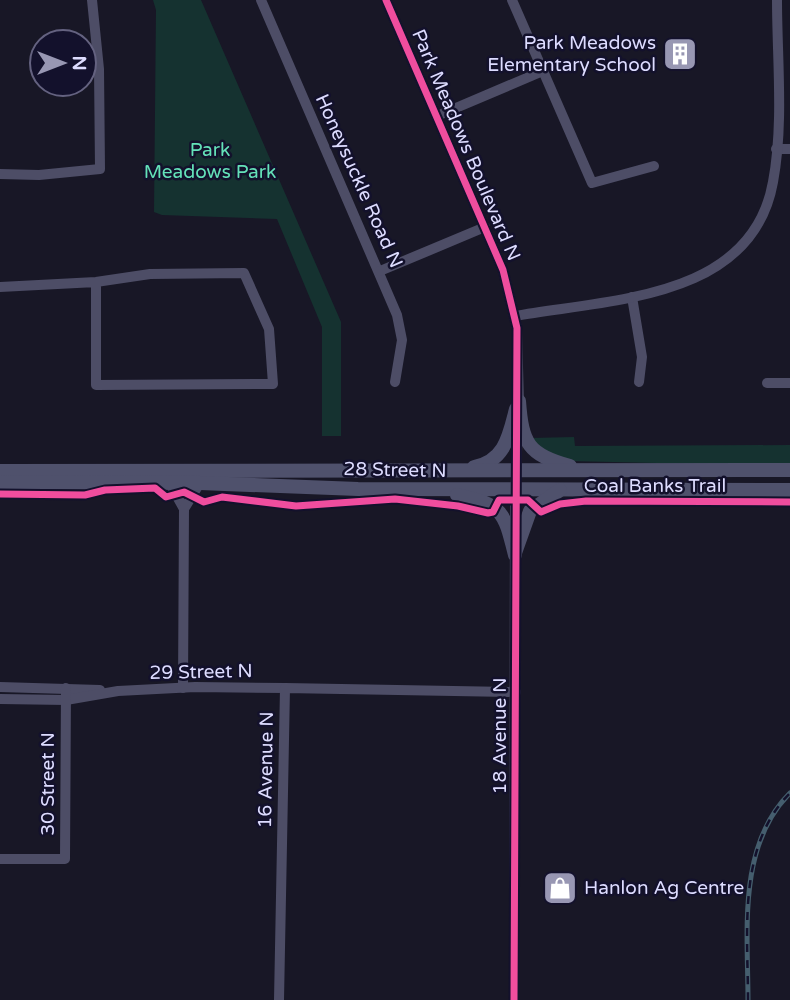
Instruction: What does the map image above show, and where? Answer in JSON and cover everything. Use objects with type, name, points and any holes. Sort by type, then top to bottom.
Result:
[{"type":"main road","points":[[450,471],[488,464],[499,456],[507,444],[519,401]]},
{"type":"main road","points":[[519,401],[520,424],[530,449],[557,463],[589,471]]},
{"type":"main road","points":[[516,489],[540,480],[578,480],[660,469]]},
{"type":"main road","name":"28 Street N","points":[[0,471],[790,470]]},
{"type":"main road","points":[[358,489],[387,484],[506,478],[518,471]]},
{"type":"main road","name":"28 Street N","points":[[0,482],[169,482],[434,490],[790,490]]},
{"type":"main road","points":[[434,490],[472,498],[495,507],[504,515],[515,555]]},
{"type":"main road","points":[[515,555],[530,511],[560,490]]},
{"type":"street","points":[[0,174],[39,175],[100,169],[99,69],[92,0]]},
{"type":"street","name":"Honeysuckle Road N","points":[[261,0],[380,271],[401,327],[401,351],[395,382]]},
{"type":"street","name":"Park Meadows Boulevard N","points":[[386,0],[503,270],[515,316],[519,401],[518,471]]},
{"type":"street","points":[[512,0],[592,183],[654,166]]},
{"type":"street","points":[[515,316],[632,297],[697,278],[749,242],[766,211],[774,178],[777,0]]},
{"type":"street","points":[[437,116],[543,71]]},
{"type":"street","points":[[776,149],[790,149]]},
{"type":"street","points":[[380,271],[485,227]]},
{"type":"street","points":[[0,287],[96,282],[150,274],[244,273],[269,329],[272,384],[96,385],[96,282]]},
{"type":"street","points":[[632,297],[642,357],[639,382]]},
{"type":"street","points":[[767,383],[790,383]]},
{"type":"street","name":"18 Avenue N","points":[[514,1000],[515,555],[518,471]]},
{"type":"street","points":[[169,482],[184,509],[183,688]]},
{"type":"street","points":[[184,509],[200,483]]},
{"type":"street","points":[[0,687],[118,691]]},
{"type":"street","name":"30 Street N","points":[[0,859],[65,859],[66,688]]},
{"type":"street","name":"29 Street N","points":[[118,691],[285,688]]},
{"type":"street","name":"16 Avenue N","points":[[279,1000],[285,688],[516,692]]},
{"type":"street","points":[[0,699],[66,699],[118,691]]},
{"type":"green space","name":"Park Meadows Park","points":[[153,0],[201,0],[341,322],[341,436],[322,436],[322,327],[277,219],[162,215],[154,212],[156,10]]},
{"type":"green space","points":[[574,437],[575,446],[790,445],[790,466],[569,461],[544,454],[531,438]]},
{"type":"railway","points":[[748,1000],[747,919],[753,864],[761,838],[773,814],[790,793]]},
{"type":"cycle path","points":[[386,0],[503,270],[517,328],[514,1000]]},
{"type":"cycle path","name":"Coal Banks Trail","points":[[0,494],[85,495],[105,490],[155,488],[166,497],[184,492],[204,502],[222,497],[296,506],[395,499],[458,506],[488,513],[493,512],[499,500],[528,500],[541,512],[560,504],[586,501],[790,502]]},
{"type":"place","name":"Park Meadows Elementary School","points":[[680,54]]},
{"type":"place","name":"Hanlon Ag Centre","points":[[560,888]]}]
